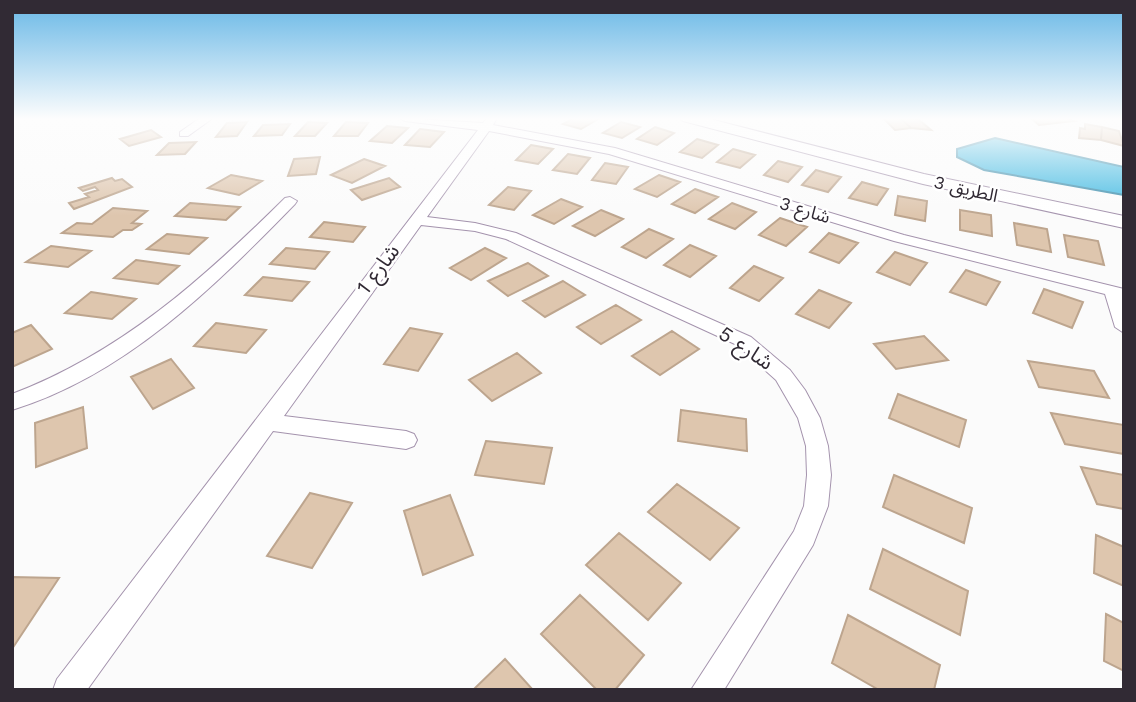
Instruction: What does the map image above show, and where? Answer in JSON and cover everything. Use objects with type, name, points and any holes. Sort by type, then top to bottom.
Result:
[{"type":"street","name":"شارع 1","points":[[68,690],[468,151]]},
{"type":"street","name":"شارع 3","points":[[608,151],[899,238],[1119,293]]},
{"type":"street","name":"3 الطريق","points":[[814,151],[935,182],[1124,222]]},
{"type":"street","points":[[12,402],[70,378],[144,333],[290,201]]},
{"type":"street","name":"شارع 5","points":[[414,220],[474,227],[522,240],[721,329],[765,356],[798,395],[817,446],[820,475],[816,506],[804,537],[706,690]]},
{"type":"street","points":[[1119,293],[1124,327]]},
{"type":"street","points":[[265,422],[406,440]]},
{"type":"water","points":[[957,151],[1052,151],[1124,167],[1124,195],[984,170],[957,157]]},
{"type":"building","points":[[161,151],[188,151],[185,154],[157,155]]},
{"type":"building","points":[[525,151],[551,151],[538,164],[516,160]]},
{"type":"building","points":[[682,151],[711,151],[702,158]]},
{"type":"building","points":[[731,151],[755,155],[740,168],[717,162]]},
{"type":"building","points":[[568,154],[590,158],[577,174],[553,170]]},
{"type":"building","points":[[320,157],[316,174],[288,176],[294,159]]},
{"type":"building","points":[[364,159],[385,166],[352,183],[331,175]]},
{"type":"building","points":[[778,161],[802,167],[788,182],[764,175]]},
{"type":"building","points":[[605,163],[628,167],[616,184],[592,180]]},
{"type":"building","points":[[816,170],[841,177],[828,192],[802,185]]},
{"type":"building","points":[[231,175],[262,181],[239,195],[208,188]]},
{"type":"building","points":[[659,175],[680,182],[657,197],[635,189]]},
{"type":"building","points":[[112,178],[115,181],[122,179],[132,187],[74,209],[69,203],[89,197],[85,194],[98,190],[95,187],[83,191],[79,188]]},
{"type":"building","points":[[389,178],[400,187],[362,200],[351,190]]},
{"type":"building","points":[[862,182],[888,189],[877,205],[849,198]]},
{"type":"building","points":[[508,187],[531,191],[514,210],[489,205]]},
{"type":"building","points":[[695,189],[718,197],[695,213],[672,204]]},
{"type":"building","points":[[898,196],[927,201],[925,221],[895,215]]},
{"type":"building","points":[[561,199],[582,207],[554,224],[533,215]]},
{"type":"building","points":[[190,203],[240,207],[226,220],[175,216]]},
{"type":"building","points":[[732,203],[756,212],[735,229],[709,219]]},
{"type":"building","points":[[113,208],[147,211],[132,223],[141,224],[132,230],[123,230],[113,237],[62,233],[77,223],[92,224]]},
{"type":"building","points":[[601,210],[623,219],[595,236],[573,226]]},
{"type":"building","points":[[960,210],[991,215],[992,236],[960,230]]},
{"type":"building","points":[[780,218],[807,227],[786,246],[759,235]]},
{"type":"building","points":[[324,222],[365,227],[353,242],[310,237]]},
{"type":"building","points":[[1014,223],[1047,229],[1051,252],[1017,245]]},
{"type":"building","points":[[649,229],[673,239],[646,258],[622,247]]},
{"type":"building","points":[[829,233],[858,243],[839,263],[810,252]]},
{"type":"building","points":[[167,234],[207,238],[189,254],[147,249]]},
{"type":"building","points":[[1064,235],[1098,241],[1104,265],[1068,257]]},
{"type":"building","points":[[690,245],[716,256],[690,277],[664,265]]},
{"type":"building","points":[[51,246],[91,251],[68,267],[26,262]]},
{"type":"building","points":[[286,248],[329,252],[315,269],[270,264]]},
{"type":"building","points":[[485,248],[506,258],[471,280],[450,268]]},
{"type":"building","points":[[895,252],[927,263],[910,285],[877,272]]},
{"type":"building","points":[[136,260],[179,266],[158,284],[114,278]]},
{"type":"building","points":[[528,263],[548,276],[508,296],[488,281]]},
{"type":"building","points":[[754,266],[783,278],[759,301],[730,288]]},
{"type":"building","points":[[966,270],[1000,282],[986,305],[950,292]]},
{"type":"building","points":[[263,277],[309,282],[292,301],[245,295]]},
{"type":"building","points":[[563,281],[585,295],[545,317],[523,301]]},
{"type":"building","points":[[1044,289],[1083,302],[1072,328],[1033,313]]},
{"type":"building","points":[[819,290],[851,303],[829,328],[796,314]]},
{"type":"building","points":[[91,292],[136,299],[112,319],[65,313]]},
{"type":"building","points":[[616,305],[641,320],[601,344],[577,327]]},
{"type":"building","points":[[216,323],[266,330],[246,353],[194,346]]},
{"type":"building","points":[[31,325],[52,349],[12,367],[12,333]]},
{"type":"building","points":[[410,328],[442,334],[418,371],[384,364]]},
{"type":"building","points":[[672,331],[699,349],[660,375],[632,356]]},
{"type":"building","points":[[924,336],[948,360],[896,369],[874,344]]},
{"type":"building","points":[[517,353],[541,373],[492,401],[469,380]]},
{"type":"building","points":[[171,359],[194,388],[153,409],[131,377]]},
{"type":"building","points":[[1028,361],[1094,371],[1109,398],[1039,387]]},
{"type":"building","points":[[898,394],[966,420],[959,447],[889,418]]},
{"type":"building","points":[[83,407],[87,448],[36,467],[35,423]]},
{"type":"building","points":[[681,410],[746,419],[747,451],[678,441]]},
{"type":"building","points":[[1051,413],[1124,425],[1124,454],[1065,444]]},
{"type":"building","points":[[486,441],[552,448],[544,484],[475,475]]},
{"type":"building","points":[[1081,467],[1124,475],[1124,509],[1097,504]]},
{"type":"building","points":[[894,475],[972,508],[964,543],[883,507]]},
{"type":"building","points":[[677,484],[739,528],[710,560],[648,512]]},
{"type":"building","points":[[310,493],[352,503],[312,568],[267,556]]},
{"type":"building","points":[[450,495],[473,555],[423,575],[404,511]]},
{"type":"building","points":[[619,533],[681,583],[648,620],[586,565]]},
{"type":"building","points":[[1096,535],[1124,547],[1124,586],[1094,573]]},
{"type":"building","points":[[883,549],[968,591],[960,635],[870,589]]},
{"type":"building","points":[[12,577],[59,578],[12,649]]},
{"type":"building","points":[[580,595],[644,655],[615,690],[597,690],[541,634]]},
{"type":"building","points":[[1106,614],[1124,623],[1124,671],[1104,661]]},
{"type":"building","points":[[848,615],[940,665],[934,690],[879,690],[832,663]]},
{"type":"building","points":[[505,659],[533,690],[473,690]]}]
